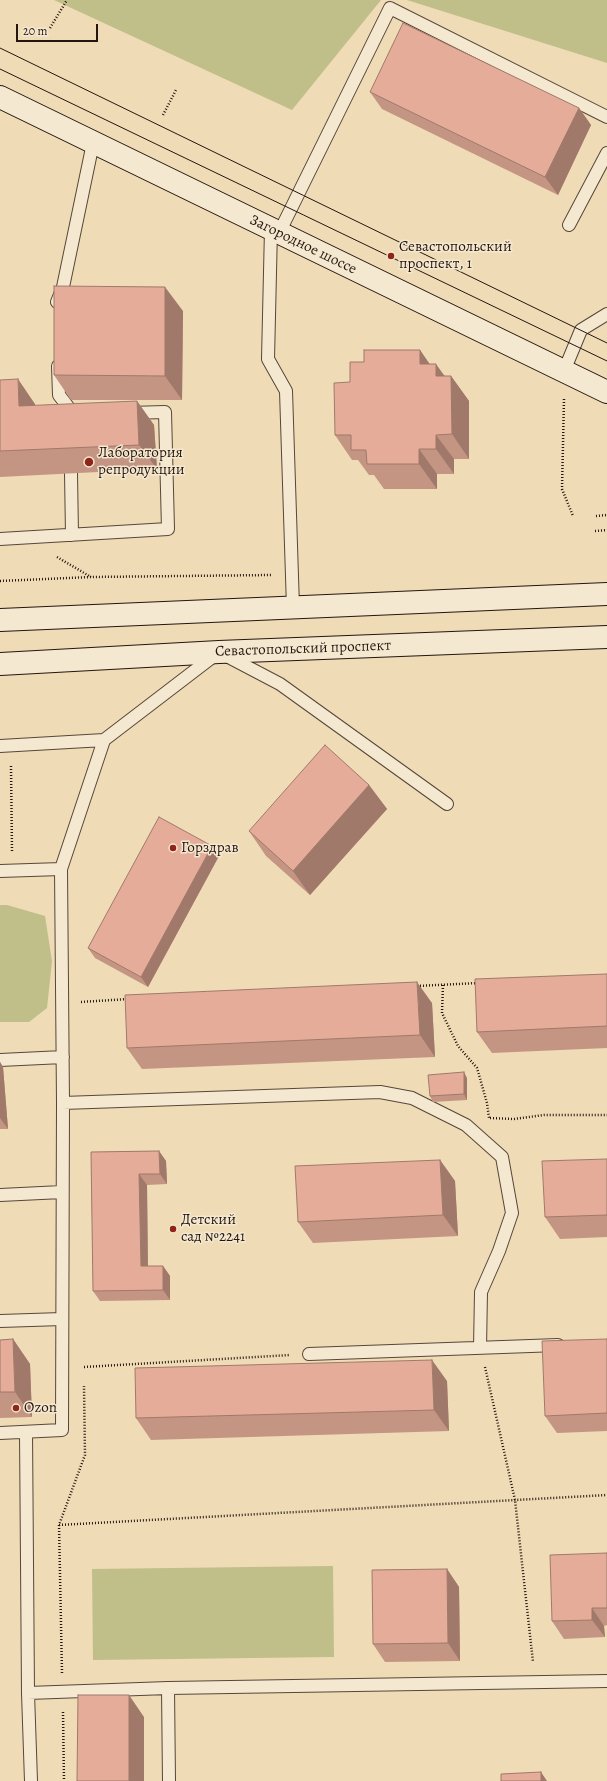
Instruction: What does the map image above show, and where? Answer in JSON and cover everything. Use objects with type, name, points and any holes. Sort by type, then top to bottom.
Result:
[{"type":"main road","name":"Загородное шоссе","points":[[0,97],[607,392]]},
{"type":"main road","points":[[0,620],[607,594]]},
{"type":"main road","name":"Севастопольский проспект","points":[[0,664],[219,652],[607,637]]},
{"type":"lane","points":[[293,607],[286,391],[268,358],[275,231],[390,8],[607,118]]},
{"type":"lane","points":[[57,310],[57,302],[63,287],[93,143]]},
{"type":"lane","points":[[569,225],[607,153]]},
{"type":"lane","points":[[63,287],[78,288]]},
{"type":"lane","points":[[564,371],[581,330],[607,314]]},
{"type":"lane","points":[[58,356],[58,395],[74,416]]},
{"type":"lane","points":[[0,539],[168,529],[165,412],[120,414]]},
{"type":"lane","points":[[74,416],[89,415]]},
{"type":"lane","points":[[70,429],[74,416]]},
{"type":"lane","points":[[72,473],[72,535]]},
{"type":"lane","points":[[0,1433],[62,1430],[63,1057],[61,870],[104,740],[219,652],[280,684],[447,804]]},
{"type":"lane","points":[[5,745],[104,740]]},
{"type":"lane","points":[[6,871],[61,870]]},
{"type":"lane","points":[[0,1060],[63,1057]]},
{"type":"lane","points":[[63,1103],[380,1092],[412,1098],[466,1125],[502,1157],[512,1213],[499,1251],[481,1292],[480,1348]]},
{"type":"lane","points":[[0,1195],[62,1192]]},
{"type":"lane","points":[[0,1321],[62,1319]]},
{"type":"lane","points":[[309,1354],[568,1345]]},
{"type":"lane","points":[[26,1432],[28,1693],[31,1781]]},
{"type":"lane","points":[[28,1693],[168,1688],[607,1681]]},
{"type":"lane","points":[[168,1688],[169,1781]]},
{"type":"path","points":[[50,28],[67,0]]},
{"type":"path","points":[[163,115],[176,90]]},
{"type":"path","points":[[564,371],[562,489],[574,516]]},
{"type":"path","points":[[596,516],[607,515]]},
{"type":"path","points":[[595,531],[607,530]]},
{"type":"path","points":[[0,581],[91,577],[292,574]]},
{"type":"path","points":[[5,745],[6,871]]},
{"type":"path","points":[[411,986],[482,983]]},
{"type":"path","points":[[443,985],[442,1013],[458,1046],[478,1068],[488,1103],[493,1149]]},
{"type":"path","points":[[62,1002],[134,999]]},
{"type":"path","points":[[489,1118],[514,1119],[544,1115],[607,1115]]},
{"type":"path","points":[[480,1348],[515,1500],[535,1682]]},
{"type":"path","points":[[84,1367],[309,1354]]},
{"type":"path","points":[[59,1525],[607,1495]]},
{"type":"shaded area","points":[[54,0],[381,0],[292,110]]},
{"type":"shaded area","points":[[407,0],[607,0],[607,63]]},
{"type":"shaded area","points":[[0,905],[7,905],[45,916],[52,961],[47,1008],[29,1022],[0,1022]]},
{"type":"shaded area","points":[[333,1566],[334,1657],[93,1660],[92,1569]]},
{"type":"building","points":[[403,23],[579,108],[545,177],[370,92]]},
{"type":"building","points":[[54,286],[165,287],[165,376],[54,375]]},
{"type":"building","points":[[364,350],[420,350],[420,364],[436,364],[436,376],[451,376],[452,434],[436,435],[436,449],[419,449],[419,464],[367,464],[366,450],[351,450],[351,435],[335,435],[334,383],[350,382],[350,362],[364,362]]},
{"type":"building","points":[[18,379],[19,406],[137,401],[139,445],[0,451],[0,380]]},
{"type":"building","points":[[325,745],[369,785],[293,871],[249,831]]},
{"type":"building","points":[[159,817],[212,846],[141,977],[88,948]]},
{"type":"building","points":[[607,974],[607,1026],[477,1032],[475,979]]},
{"type":"building","points":[[417,982],[420,1035],[127,1048],[125,995]]},
{"type":"building","points":[[464,1072],[464,1094],[430,1096],[428,1075]]},
{"type":"building","points":[[159,1151],[160,1174],[139,1174],[141,1266],[163,1266],[163,1290],[93,1291],[91,1152]]},
{"type":"building","points":[[607,1159],[607,1215],[545,1217],[542,1161]]},
{"type":"building","points":[[440,1160],[443,1215],[298,1222],[295,1166]]},
{"type":"building","points":[[13,1339],[15,1392],[0,1392],[0,1340]]},
{"type":"building","points":[[607,1339],[607,1413],[545,1416],[542,1341]]},
{"type":"building","points":[[432,1360],[434,1410],[136,1418],[135,1368]]},
{"type":"building","points":[[607,1553],[607,1608],[592,1608],[592,1620],[552,1621],[550,1555]]},
{"type":"building","points":[[447,1569],[448,1643],[373,1644],[372,1570]]},
{"type":"building","points":[[78,1695],[129,1695],[129,1781],[77,1781]]},
{"type":"building","points":[[541,1772],[541,1781],[501,1781],[501,1774]]},
{"type":"tram line","points":[[0,48],[607,343]]},
{"type":"tram line","points":[[0,69],[607,361]]},
{"type":"place","name":"Севастопольский проспект, 1","points":[[391,256]]},
{"type":"place","name":"Лаборатория репродукции","points":[[89,462]]},
{"type":"place","name":"Горздрав","points":[[173,848]]},
{"type":"place","name":"Детский сад №2241","points":[[173,1229]]},
{"type":"place","name":"Ozon","points":[[16,1408]]}]
